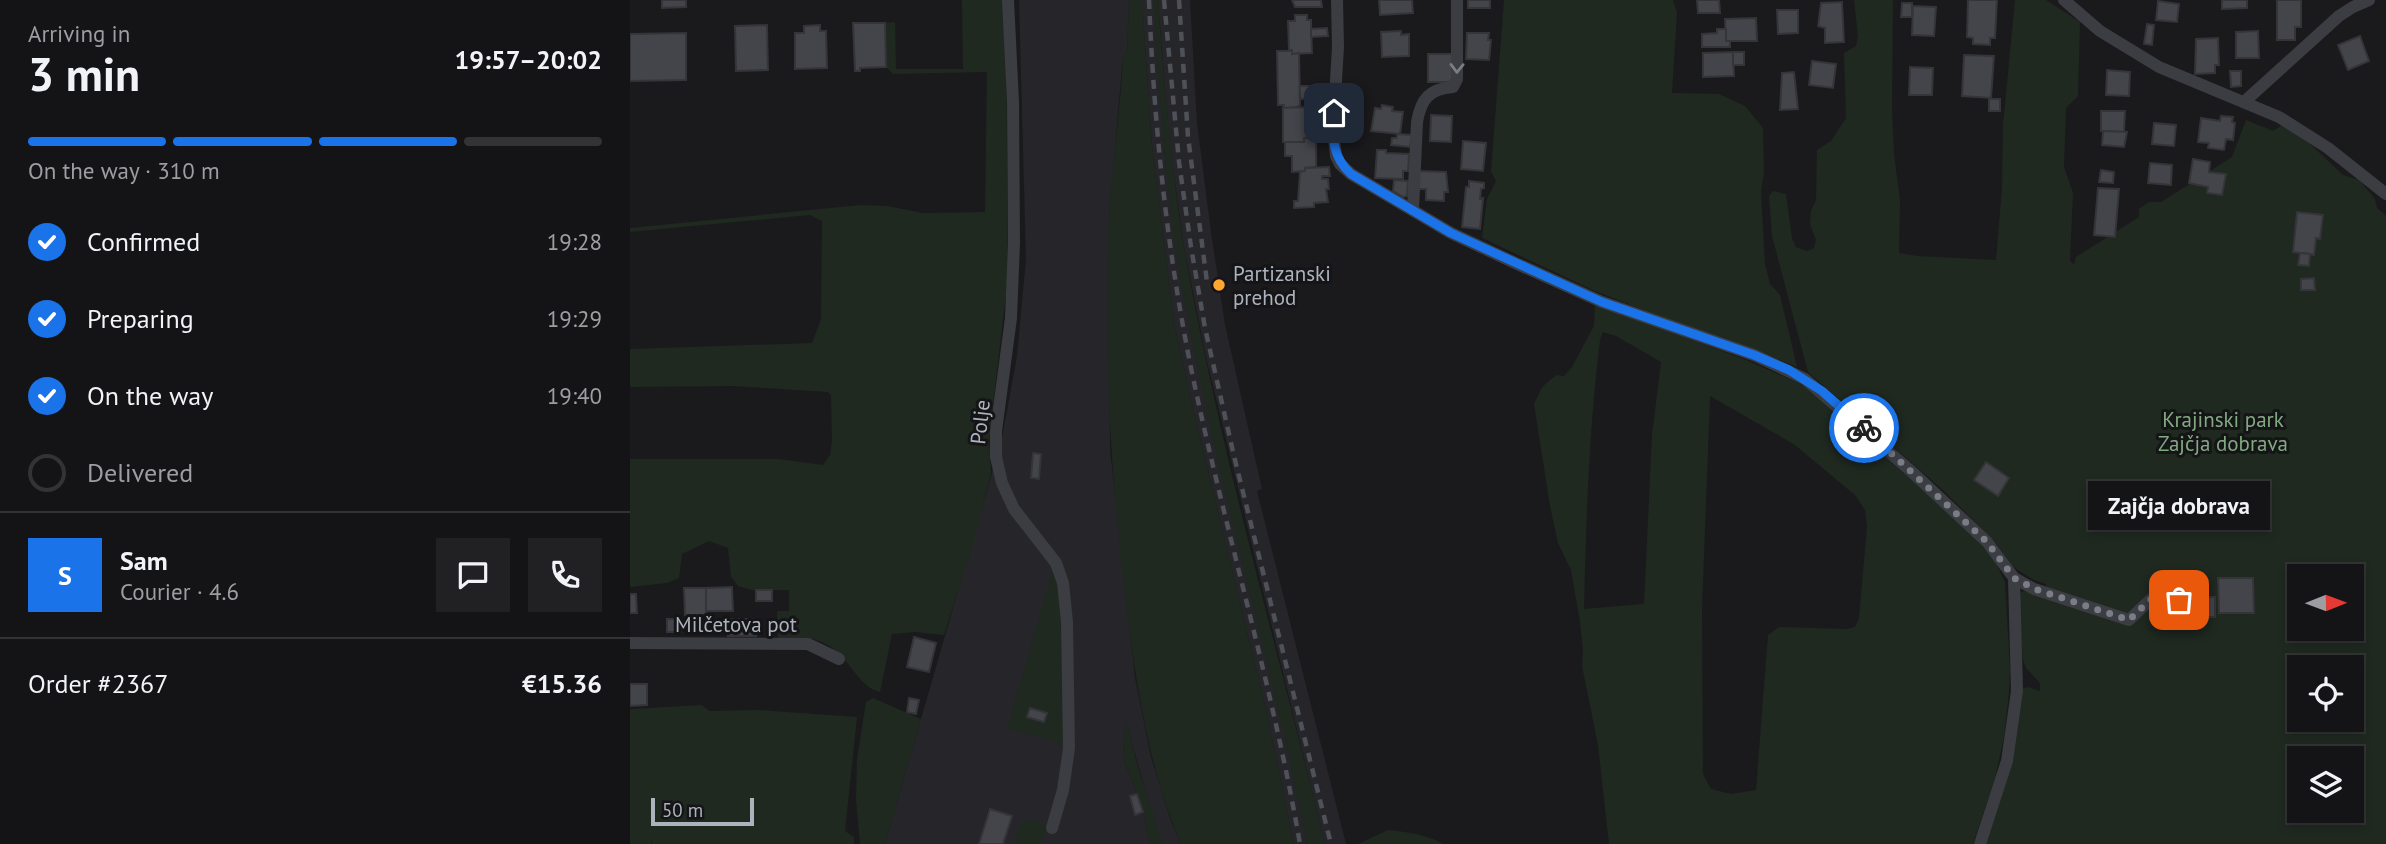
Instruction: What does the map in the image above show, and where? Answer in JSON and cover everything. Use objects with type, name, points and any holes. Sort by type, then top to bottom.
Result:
[{"type":"street","name":"Polje","points":[[1008,0],[1013,103],[1014,243],[1011,318],[996,431],[996,457],[1002,482],[1011,502],[1056,563],[1063,583],[1067,622],[1069,748],[1063,790],[1052,828]]},
{"type":"street","points":[[1337,0],[1334,131],[1336,156],[1351,174],[1451,233],[1602,302],[1754,355],[1805,379],[1911,471],[1987,542],[2014,578],[2035,589],[2129,620],[2151,599],[2179,600]]},
{"type":"street","points":[[1413,210],[1419,108],[1428,94],[1453,87],[1457,79],[1457,0]]},
{"type":"street","points":[[2064,0],[2100,30],[2142,58],[2279,117],[2328,148],[2386,194]]},
{"type":"street","points":[[2244,102],[2339,16],[2369,0]]},
{"type":"street","points":[[1980,844],[2007,761],[2017,691],[2014,578]]},
{"type":"street","name":"Milčetova pot","points":[[630,643],[808,644],[839,659]]},
{"type":"shaded area","points":[[1019,0],[1129,0],[1127,54],[1123,55],[1109,217],[1110,449],[1135,678],[1151,757],[1181,844],[1163,844],[1158,833],[1126,723],[1123,738],[1124,760],[1143,812],[1150,844],[885,844],[1002,438],[1017,356],[1026,259]]},
{"type":"shaded area","points":[[1142,0],[1154,0],[1165,157],[1186,309],[1218,459],[1290,755],[1307,844],[1294,844],[1266,710],[1174,323],[1152,146]]},
{"type":"shaded area","points":[[1158,0],[1190,0],[1197,123],[1225,325],[1262,489],[1257,491],[1346,844],[1325,844],[1206,357],[1184,247],[1169,138]]},
{"type":"green space","points":[[962,0],[1004,0],[1006,21],[1008,277],[989,440],[991,473],[973,544],[944,635],[915,632],[892,634],[880,692],[865,684],[828,645],[808,638],[778,639],[777,611],[789,611],[789,590],[753,590],[738,586],[731,577],[728,548],[709,541],[682,554],[679,578],[667,583],[630,587],[630,459],[778,459],[823,465],[830,455],[831,395],[828,392],[734,386],[630,387],[630,349],[812,343],[821,319],[822,221],[810,215],[630,232],[630,228],[861,205],[887,206],[923,213],[985,212],[987,72],[893,74],[886,67],[885,23],[895,22],[896,69],[963,69]]},
{"type":"green space","points":[[1129,0],[1142,0],[1152,146],[1174,323],[1266,710],[1294,844],[1181,844],[1160,785],[1145,725],[1120,553],[1108,359],[1109,214],[1123,55],[1127,54]]},
{"type":"green space","points":[[1154,0],[1158,0],[1179,216],[1198,322],[1231,472],[1325,844],[1307,844],[1186,311],[1169,195]]},
{"type":"green space","points":[[1504,0],[1673,0],[1677,13],[1672,93],[1719,94],[1745,106],[1763,128],[1764,172],[1761,191],[1765,264],[1770,284],[1780,295],[1797,367],[1595,291],[1482,238],[1487,199],[1496,181],[1491,172]]},
{"type":"green space","name":"Krajinski park Zajčja dobrava","points":[[1854,0],[1893,0],[1892,109],[1900,200],[1899,253],[1996,260],[2002,188],[2003,125],[2015,0],[2046,0],[2080,22],[2078,96],[2066,108],[2064,167],[2073,193],[2070,261],[2074,265],[2076,257],[2139,217],[2139,209],[2149,202],[2161,202],[2232,157],[2246,120],[2273,131],[2287,122],[2343,175],[2359,180],[2375,199],[2377,208],[2386,216],[2386,844],[1985,844],[2006,783],[2022,689],[2027,687],[2040,691],[2040,683],[2026,668],[2023,660],[2017,594],[2024,591],[2045,597],[2046,584],[2032,579],[2012,566],[1996,543],[1945,492],[1808,372],[1772,236],[1769,196],[1773,191],[1786,194],[1792,238],[1796,247],[1807,251],[1814,248],[1816,240],[1810,224],[1811,211],[1816,200],[1817,150],[1831,141],[1846,118],[1844,53],[1856,46],[1858,36]]},
{"type":"green space","points":[[1595,304],[1746,360],[1810,388],[1936,501],[1996,563],[2005,582],[2009,692],[2004,737],[1995,778],[1973,844],[1609,844],[1598,745],[1582,666],[1580,622],[1571,570],[1558,543],[1550,506],[1534,404],[1542,387],[1556,375],[1564,376],[1572,367],[1594,326]],"holes":[[[1603,332],[1616,336],[1661,362],[1652,435],[1644,604],[1584,609],[1591,441],[1596,374]],[[1710,396],[1795,445],[1856,496],[1865,510],[1867,526],[1859,618],[1855,627],[1779,627],[1768,635],[1756,790],[1731,794],[1711,789],[1703,774],[1702,610]]]},
{"type":"green space","points":[[1053,569],[1060,602],[1064,655],[1063,744],[1007,728]]},
{"type":"green space","points":[[873,698],[921,719],[885,844],[860,844],[856,800],[857,759],[866,702]]},
{"type":"green space","points":[[702,705],[709,711],[757,710],[857,717],[845,831],[854,837],[854,844],[652,844],[652,838],[651,844],[630,844],[630,709]]},
{"type":"green space","points":[[1126,721],[1163,844],[1150,844],[1143,812],[1124,760],[1123,738]]},
{"type":"green space","points":[[1028,819],[1043,825],[1045,829],[1040,844],[1014,844],[1021,823]]},
{"type":"green space","points":[[1388,830],[1423,836],[1443,844],[1358,844]]},
{"type":"building","points":[[662,0],[686,0],[686,7],[662,8]]},
{"type":"building","points":[[1292,0],[1321,0],[1322,7],[1295,7]]},
{"type":"building","points":[[1379,0],[1412,0],[1413,13],[1380,15]]},
{"type":"building","points":[[1468,0],[1490,0],[1490,8],[1468,8]]},
{"type":"building","points":[[1697,0],[1719,0],[1720,13],[1698,13]]},
{"type":"building","points":[[1968,0],[1997,0],[1995,38],[1990,38],[1990,45],[1973,44],[1973,38],[1967,37]]},
{"type":"building","points":[[2222,0],[2247,0],[2247,8],[2222,9]]},
{"type":"building","points":[[2277,0],[2301,0],[2301,27],[2295,27],[2295,40],[2277,40]]},
{"type":"building","points":[[2158,1],[2179,4],[2177,22],[2156,20]]},
{"type":"building","points":[[1842,2],[1844,42],[1825,43],[1825,28],[1818,26],[1821,3]]},
{"type":"building","points":[[1902,3],[1912,3],[1912,17],[1901,17]]},
{"type":"building","points":[[1913,6],[1936,7],[1934,36],[1912,35]]},
{"type":"building","points":[[1777,10],[1798,10],[1798,33],[1778,34]]},
{"type":"building","points":[[1295,15],[1307,15],[1307,20],[1311,20],[1312,53],[1292,54],[1292,50],[1289,50],[1288,21],[1295,21]]},
{"type":"building","points":[[1756,18],[1757,41],[1726,41],[1725,19]]},
{"type":"building","points":[[853,23],[885,23],[886,67],[860,68],[860,71],[855,71]]},
{"type":"building","points":[[2147,24],[2154,25],[2152,45],[2144,44]]},
{"type":"building","points":[[767,25],[768,70],[736,71],[735,26]]},
{"type":"building","points":[[820,25],[820,31],[826,31],[827,68],[795,69],[795,33],[804,33],[804,26]]},
{"type":"building","points":[[1327,28],[1328,36],[1311,37],[1311,29]]},
{"type":"building","points":[[1717,29],[1726,29],[1726,41],[1730,41],[1730,47],[1702,47],[1702,34],[1717,33]]},
{"type":"building","points":[[1401,31],[1401,35],[1409,34],[1409,56],[1382,57],[1381,32]]},
{"type":"building","points":[[2258,31],[2259,58],[2236,58],[2236,32]]},
{"type":"building","points":[[686,33],[686,80],[630,81],[630,34]]},
{"type":"building","points":[[1467,33],[1489,33],[1489,60],[1466,59]]},
{"type":"building","points":[[2360,36],[2369,61],[2348,70],[2338,45]]},
{"type":"building","points":[[2218,38],[2219,65],[2215,65],[2215,73],[2195,74],[2196,39]]},
{"type":"building","points":[[1277,51],[1299,53],[1300,105],[1297,107],[1283,108],[1284,105],[1278,105]]},
{"type":"building","points":[[1733,52],[1734,76],[1703,77],[1703,53]]},
{"type":"building","points":[[1733,52],[1744,52],[1744,65],[1733,65]]},
{"type":"building","points":[[1428,54],[1452,54],[1452,82],[1428,82]]},
{"type":"building","points":[[1964,55],[1994,56],[1991,98],[1962,96]]},
{"type":"building","points":[[1812,61],[1836,64],[1833,88],[1809,85]]},
{"type":"building","points":[[1910,67],[1933,68],[1932,95],[1909,95]]},
{"type":"building","points":[[2107,70],[2130,72],[2129,96],[2106,95]]},
{"type":"building","points":[[2230,71],[2241,71],[2241,86],[2231,87]]},
{"type":"building","points":[[1794,72],[1798,109],[1780,110],[1782,73]]},
{"type":"building","points":[[1300,86],[1310,86],[1310,99],[1300,99]]},
{"type":"building","points":[[1989,99],[2000,99],[2000,111],[1989,111]]},
{"type":"building","points":[[1382,105],[1393,107],[1392,111],[1403,112],[1400,134],[1371,131],[1375,108],[1381,109]]},
{"type":"building","points":[[1307,107],[1307,138],[1304,138],[1304,142],[1283,142],[1283,108]]},
{"type":"building","points":[[2101,111],[2125,111],[2124,132],[2101,131]]},
{"type":"building","points":[[1431,115],[1452,116],[1451,142],[1430,141]]},
{"type":"building","points":[[2221,116],[2233,117],[2233,140],[2226,139],[2224,150],[2208,148],[2209,143],[2198,142],[2201,118],[2220,121]]},
{"type":"building","points":[[1307,118],[1319,119],[1319,138],[1307,138]]},
{"type":"building","points":[[2154,123],[2176,125],[2174,146],[2152,144]]},
{"type":"building","points":[[2103,131],[2127,132],[2124,147],[2102,145]]},
{"type":"building","points":[[1397,134],[1412,135],[1410,147],[1391,145],[1392,138],[1397,138]]},
{"type":"building","points":[[1304,138],[1316,138],[1316,167],[1292,172],[1292,156],[1285,156],[1285,142],[1304,142]]},
{"type":"building","points":[[1463,141],[1486,143],[1483,171],[1461,169]]},
{"type":"building","points":[[1377,150],[1409,154],[1408,171],[1403,171],[1403,179],[1375,178]]},
{"type":"building","points":[[2193,159],[2210,162],[2209,172],[2226,174],[2222,195],[2207,193],[2208,187],[2189,183]]},
{"type":"building","points":[[2150,163],[2172,165],[2171,185],[2148,183]]},
{"type":"building","points":[[1329,167],[1330,176],[1322,176],[1322,179],[1328,179],[1328,202],[1314,203],[1314,207],[1294,208],[1294,201],[1298,201],[1300,172],[1305,171],[1305,168]]},
{"type":"building","points":[[2101,170],[2114,172],[2113,183],[2099,182]]},
{"type":"building","points":[[1419,171],[1446,172],[1448,192],[1444,192],[1444,201],[1426,200],[1426,189],[1419,189]]},
{"type":"building","points":[[1394,180],[1408,181],[1407,196],[1403,197],[1393,191]]},
{"type":"building","points":[[1469,181],[1484,183],[1480,199],[1483,198],[1480,229],[1462,227]]},
{"type":"building","points":[[2098,188],[2119,189],[2115,237],[2094,235]]},
{"type":"building","points":[[2297,212],[2323,215],[2320,239],[2316,238],[2314,255],[2293,252]]},
{"type":"building","points":[[2300,253],[2310,254],[2309,266],[2298,265]]},
{"type":"building","points":[[2314,278],[2315,290],[2301,290],[2301,279]]},
{"type":"building","points":[[1033,453],[1041,454],[1039,479],[1031,478]]},
{"type":"building","points":[[1986,462],[2009,478],[1998,496],[1974,480]]},
{"type":"building","points":[[2218,578],[2253,578],[2254,613],[2219,613]]},
{"type":"building","points":[[732,587],[733,611],[706,611],[706,588]]},
{"type":"building","points":[[684,588],[706,588],[706,615],[685,615]]},
{"type":"building","points":[[756,590],[772,590],[772,601],[756,601]]},
{"type":"building","points":[[630,594],[636,594],[637,613],[630,613]]},
{"type":"building","points":[[2187,597],[2215,597],[2215,617],[2187,617]]},
{"type":"building","points":[[667,619],[681,619],[681,632],[667,632]]},
{"type":"building","points":[[728,619],[756,619],[756,636],[728,636]]},
{"type":"building","points":[[914,637],[936,643],[929,672],[907,667]]},
{"type":"building","points":[[630,684],[647,684],[647,705],[630,706]]},
{"type":"building","points":[[909,698],[919,700],[916,714],[907,712]]},
{"type":"building","points":[[1030,708],[1047,713],[1044,722],[1027,717]]},
{"type":"building","points":[[1137,794],[1143,812],[1135,815],[1130,796]]},
{"type":"building","points":[[990,809],[1012,816],[1003,844],[979,844]]},
{"type":"railway","points":[[1149,0],[1162,182],[1190,363],[1276,723],[1300,844]]},
{"type":"railway","points":[[1164,0],[1179,162],[1205,328],[1234,456],[1331,844]]},
{"type":"railway","points":[[1179,0],[1188,137],[1207,282]]},
{"type":"way so far","points":[[1864,428],[1987,542],[2014,578],[2035,589],[2084,607],[2129,620],[2151,599],[2179,600]]},
{"type":"place","name":"Partizanski prehod","points":[[1219,285]]},
{"type":"place","name":"Zajčja dobrava","points":[[2179,600]]},
{"type":"route","points":[[1334,113],[1336,156],[1351,174],[1451,233],[1602,302],[1754,355],[1789,370],[1822,391],[1864,428]]}]
